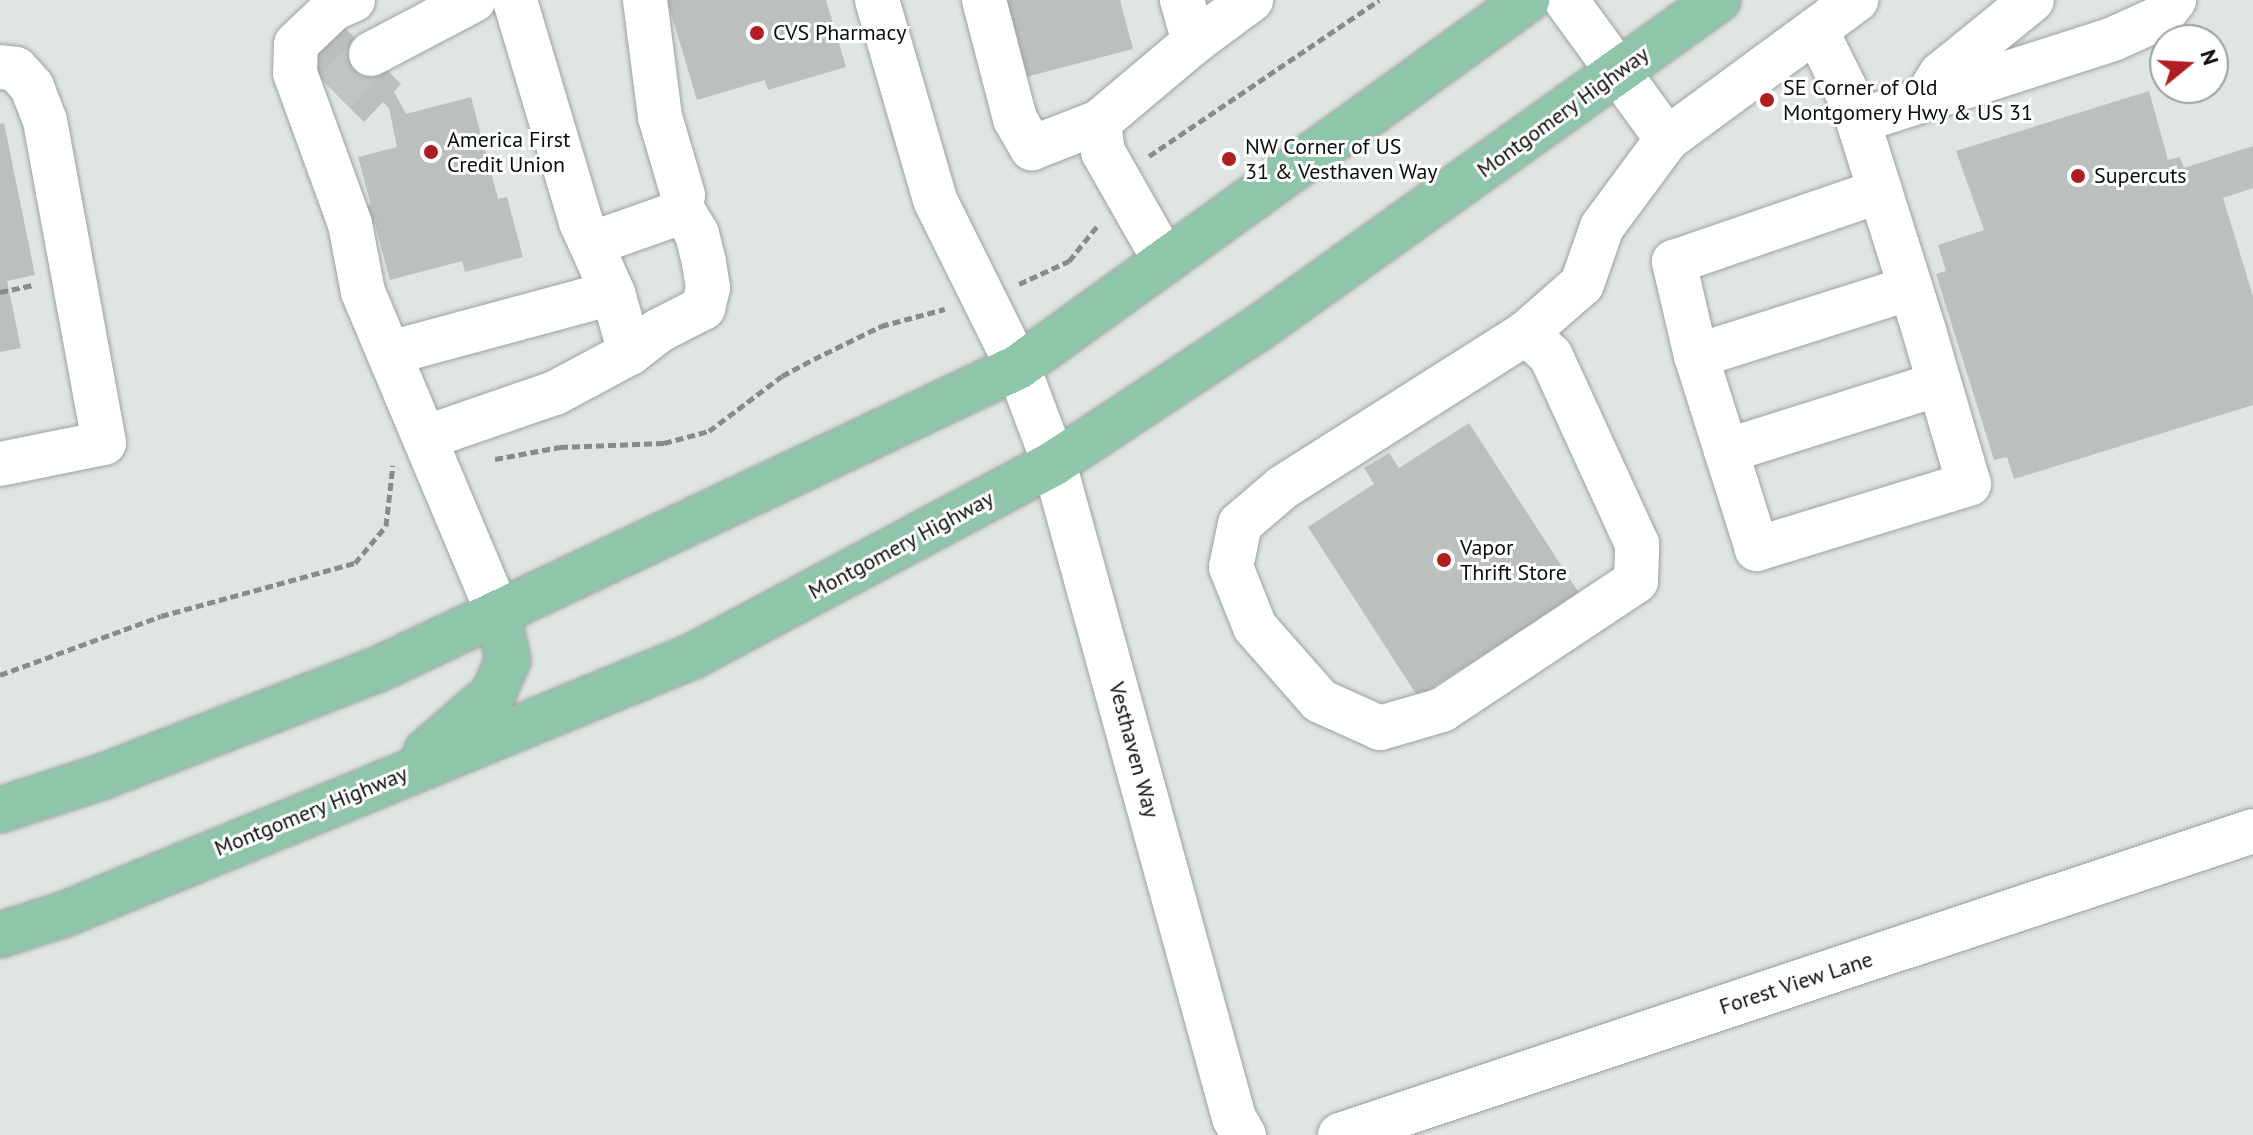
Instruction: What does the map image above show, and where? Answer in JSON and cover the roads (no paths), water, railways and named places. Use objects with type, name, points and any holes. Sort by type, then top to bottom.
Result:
[{"type":"main road","points":[[0,810],[104,776],[367,674],[1018,367],[1527,0]]},
{"type":"main road","name":"Montgomery Highway","points":[[0,935],[65,914],[693,656],[1054,463],[1256,330],[1718,0]]},
{"type":"main road","points":[[397,777],[493,694],[508,660],[498,613]]},
{"type":"street","points":[[353,0],[334,8],[296,44],[295,73],[323,105],[363,292],[498,613]]},
{"type":"street","points":[[371,54],[474,0]]},
{"type":"street","points":[[515,0],[591,244],[613,293],[630,353]]},
{"type":"street","points":[[622,0],[639,71],[662,125]]},
{"type":"street","points":[[432,451],[555,393],[630,353],[658,331],[703,308],[708,288],[704,262],[697,234],[678,188],[662,125],[645,0]]},
{"type":"street","name":"Vesthaven Way","points":[[877,0],[935,200],[1018,367],[1054,463],[1234,1118],[1244,1135]]},
{"type":"street","points":[[984,0],[1015,119],[1032,148],[1099,122],[1194,42],[1251,0]]},
{"type":"street","points":[[1182,0],[1194,42]]},
{"type":"street","points":[[1566,0],[1616,75],[1667,139]]},
{"type":"street","points":[[1526,333],[1551,356],[1637,544],[1636,581],[1442,710],[1380,728],[1320,701],[1255,627],[1231,567],[1240,524],[1282,488],[1526,333],[1582,284],[1602,227],[1667,139],[1856,0]]},
{"type":"street","points":[[1926,98],[1941,74],[2032,0]]},
{"type":"street","points":[[1858,121],[2113,39],[2160,18],[2174,0]]},
{"type":"street","points":[[1816,30],[1858,121],[1880,191],[1910,288],[1969,484],[1757,549],[1696,356],[1674,262],[1880,191]]},
{"type":"street","points":[[0,67],[16,69],[32,87],[45,121],[104,443],[0,464]]},
{"type":"street","points":[[1099,122],[1103,152],[1165,261]]},
{"type":"street","points":[[591,244],[658,221],[678,188]]},
{"type":"street","points":[[1696,356],[1910,288]]},
{"type":"street","points":[[390,353],[613,293]]},
{"type":"street","points":[[1726,451],[1939,384]]},
{"type":"street","name":"Forest View Lane","points":[[1340,1135],[2253,831]]},
{"type":"tunnel","points":[[335,92],[371,54]]},
{"type":"place","name":"CVS Pharmacy","points":[[757,33]]},
{"type":"place","name":"SE Corner of Old Montgomery Hwy & US 31","points":[[1767,100]]},
{"type":"place","name":"America First Credit Union","points":[[431,152]]},
{"type":"place","name":"NW Corner of US 31 & Vesthaven Way","points":[[1229,159]]},
{"type":"place","name":"Supercuts","points":[[2078,176]]},
{"type":"place","name":"Vapor Thrift Store","points":[[1444,560]]}]
